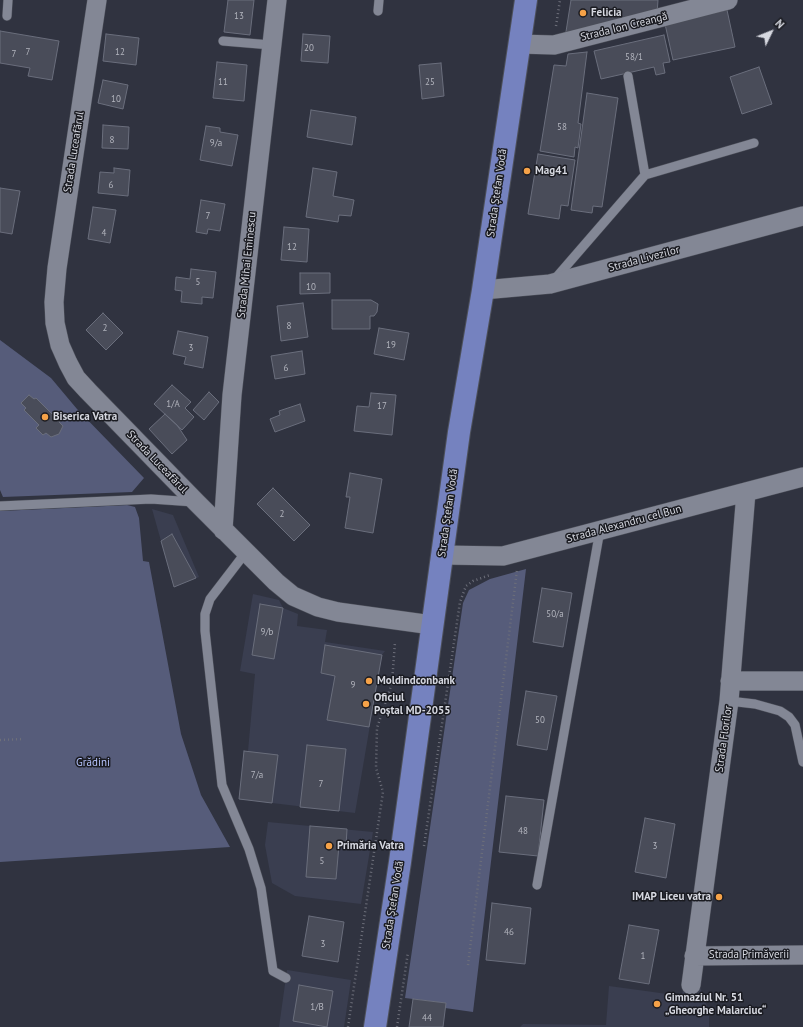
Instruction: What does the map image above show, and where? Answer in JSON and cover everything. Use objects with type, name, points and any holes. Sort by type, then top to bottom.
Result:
[{"type":"highway","name":"Strada Ștefan Vodă","points":[[375,1027],[400,862],[459,432],[483,290],[526,0]]},
{"type":"street","name":"Strada Luceafărul","points":[[97,0],[57,268],[54,302],[55,322],[60,345],[76,378],[223,530],[276,582],[294,596],[318,607],[338,612],[432,625]]},
{"type":"street","name":"Strada Mihai Eminescu","points":[[223,530],[232,395],[277,0]]},
{"type":"street","name":"Strada Ion Creangă","points":[[519,44],[554,45],[728,0]]},
{"type":"street","name":"Strada Livezilor","points":[[483,290],[550,284],[803,216]]},
{"type":"street","name":"Strada Alexandru cel Bun","points":[[443,555],[503,556],[803,477]]},
{"type":"street","name":"Strada Florilor","points":[[691,985],[729,701],[746,492]]},
{"type":"street","points":[[730,681],[803,681]]},
{"type":"street","name":"Strada Primăverii","points":[[694,956],[803,955]]},
{"type":"lane","points":[[7,16],[8,0]]},
{"type":"lane","points":[[378,11],[380,0]]},
{"type":"lane","points":[[223,41],[271,45]]},
{"type":"lane","points":[[628,76],[645,174]]},
{"type":"lane","points":[[550,284],[645,174],[754,143]]},
{"type":"lane","points":[[0,506],[151,500],[196,502]]},
{"type":"lane","points":[[538,885],[600,530]]},
{"type":"lane","points":[[246,552],[210,599],[205,614],[206,637],[222,785],[249,849],[261,888],[273,971],[286,978]]},
{"type":"lane","points":[[729,701],[755,704],[780,711],[789,717],[795,725],[803,762]]},
{"type":"path","points":[[554,45],[560,0]]},
{"type":"path","points":[[511,569],[522,567]]},
{"type":"path","points":[[468,966],[518,568]]},
{"type":"path","points":[[424,847],[460,602],[466,586],[473,581],[492,575]]},
{"type":"path","points":[[348,1027],[383,792],[376,768],[377,728],[392,682],[396,642]]},
{"type":"path","points":[[0,740],[23,739]]},
{"type":"path","points":[[397,1027],[409,949]]},
{"type":"shaded area","points":[[152,509],[173,515],[199,577],[174,587]]},
{"type":"shaded area","points":[[253,594],[279,600],[283,608],[298,614],[297,626],[327,630],[325,642],[385,651],[382,655],[355,813],[239,799],[244,751],[248,751],[255,674],[240,671]]},
{"type":"shaded area","points":[[268,822],[373,832],[361,904],[295,896],[272,883],[265,845]]},
{"type":"shaded area","points":[[287,970],[351,980],[344,1027],[279,1027]]},
{"type":"shaded area","name":"Gimnaziul Nr. 51 „Gheorghe Malarciuc“","points":[[684,983],[700,987],[709,1012],[709,1027],[520,1027],[523,1024],[606,1025],[609,986],[682,996]]},
{"type":"green space","points":[[0,340],[51,378],[77,409],[144,478],[132,492],[3,497],[0,490]]},
{"type":"green space","name":"Grădini","points":[[127,505],[135,507],[139,518],[143,561],[149,562],[181,734],[201,795],[230,847],[0,862],[0,511]]},
{"type":"green space","points":[[526,569],[473,1012],[445,1008],[445,1003],[405,998],[463,603],[469,590],[490,579]]},
{"type":"building","points":[[228,0],[254,0],[250,35],[224,32]]},
{"type":"building","points":[[571,0],[658,0],[657,14],[565,38]]},
{"type":"building","points":[[727,10],[735,47],[673,60],[665,24]]},
{"type":"building","points":[[0,31],[59,41],[52,80],[28,76],[30,68],[0,63]]},
{"type":"building","points":[[106,34],[139,38],[136,65],[103,61]]},
{"type":"building","points":[[303,34],[330,36],[328,63],[301,61]]},
{"type":"building","points":[[664,35],[670,62],[663,63],[665,73],[656,75],[654,67],[601,79],[594,51]]},
{"type":"building","points":[[587,52],[578,123],[581,124],[578,148],[575,147],[574,157],[540,151],[554,65],[566,66],[568,54]]},
{"type":"building","points":[[217,62],[247,65],[244,101],[213,98]]},
{"type":"building","points":[[441,63],[444,96],[422,99],[419,65]]},
{"type":"building","points":[[759,67],[772,104],[742,114],[730,77]]},
{"type":"building","points":[[103,80],[128,85],[123,109],[98,103]]},
{"type":"building","points":[[587,93],[618,98],[602,207],[593,206],[592,213],[571,210]]},
{"type":"building","points":[[311,110],[356,117],[352,145],[307,137]]},
{"type":"building","points":[[103,125],[129,127],[128,149],[102,148]]},
{"type":"building","points":[[206,126],[220,128],[220,132],[238,135],[232,166],[200,160]]},
{"type":"building","points":[[538,154],[575,160],[568,206],[561,205],[559,219],[528,214]]},
{"type":"building","points":[[114,168],[130,170],[128,196],[98,193],[100,172],[114,173]]},
{"type":"building","points":[[313,168],[337,172],[333,196],[354,200],[351,216],[339,215],[338,222],[306,217]]},
{"type":"building","points":[[0,188],[20,191],[12,234],[0,232]]},
{"type":"building","points":[[201,200],[225,204],[220,231],[208,229],[207,234],[196,232]]},
{"type":"building","points":[[93,207],[116,210],[110,243],[88,239]]},
{"type":"building","points":[[284,227],[309,229],[307,262],[281,260]]},
{"type":"building","points":[[191,269],[216,272],[213,298],[202,297],[202,304],[181,302],[182,291],[175,290],[176,277],[190,279]]},
{"type":"building","points":[[300,273],[330,273],[330,293],[300,294]]},
{"type":"building","points":[[332,300],[371,300],[378,304],[377,312],[374,316],[370,316],[370,329],[332,329]]},
{"type":"building","points":[[303,303],[308,337],[281,341],[277,306]]},
{"type":"building","points":[[103,313],[123,333],[106,350],[86,330]]},
{"type":"building","points":[[379,328],[409,333],[404,360],[374,354]]},
{"type":"building","points":[[178,331],[208,337],[203,368],[184,364],[186,357],[173,354]]},
{"type":"building","points":[[302,351],[305,374],[275,379],[271,356]]},
{"type":"building","points":[[172,385],[191,402],[185,408],[194,417],[182,430],[154,404]]},
{"type":"building","points":[[209,392],[219,402],[204,420],[193,410]]},
{"type":"building","points":[[371,393],[396,395],[392,435],[354,431],[357,406],[369,407]]},
{"type":"building","name":"Biserica Vatra","points":[[29,395],[34,399],[36,398],[52,414],[54,412],[62,420],[59,422],[63,426],[59,434],[51,437],[46,433],[43,435],[36,428],[39,425],[24,410],[26,408],[21,403]]},
{"type":"building","points":[[300,404],[305,421],[275,432],[270,419],[280,415],[279,411]]},
{"type":"building","points":[[165,414],[177,425],[187,440],[172,454],[149,429]]},
{"type":"building","points":[[350,473],[382,479],[373,533],[345,528],[350,497],[346,497]]},
{"type":"building","points":[[273,488],[310,525],[294,541],[257,504]]},
{"type":"building","points":[[172,534],[196,578],[174,587],[161,541]]},
{"type":"building","points":[[542,588],[572,593],[563,647],[533,642]]},
{"type":"building","points":[[260,604],[283,608],[274,659],[252,655]]},
{"type":"building","points":[[325,645],[382,655],[369,727],[327,720],[335,676],[321,673]]},
{"type":"building","points":[[526,691],[557,696],[547,750],[517,745]]},
{"type":"building","points":[[307,745],[346,749],[339,811],[300,807]]},
{"type":"building","points":[[244,751],[278,755],[272,803],[239,799]]},
{"type":"building","points":[[506,796],[544,800],[538,856],[499,852]]},
{"type":"building","points":[[645,818],[675,824],[666,878],[635,872]]},
{"type":"building","points":[[310,826],[347,829],[346,846],[339,845],[336,879],[306,877]]},
{"type":"building","points":[[492,903],[531,908],[525,964],[486,960]]},
{"type":"building","points":[[309,916],[344,922],[338,962],[302,956]]},
{"type":"building","points":[[629,925],[659,930],[649,984],[619,979]]},
{"type":"building","points":[[299,985],[333,991],[327,1027],[293,1021]]},
{"type":"building","points":[[413,999],[446,1003],[443,1027],[409,1027]]},
{"type":"place","name":"Felicia","points":[[583,13]]},
{"type":"place","name":"Mag41","points":[[527,171]]},
{"type":"place","name":"Biserica Vatra","points":[[45,417]]},
{"type":"place","name":"Moldindconbank","points":[[369,681]]},
{"type":"place","name":"Oficiul Poștal MD-2055","points":[[366,704]]},
{"type":"place","name":"Primăria Vatra","points":[[329,846]]},
{"type":"place","name":"IMAP Liceu vatra","points":[[719,897]]},
{"type":"place","name":"Gimnaziul Nr. 51 „Gheorghe Malarciuc“","points":[[657,1004]]}]
